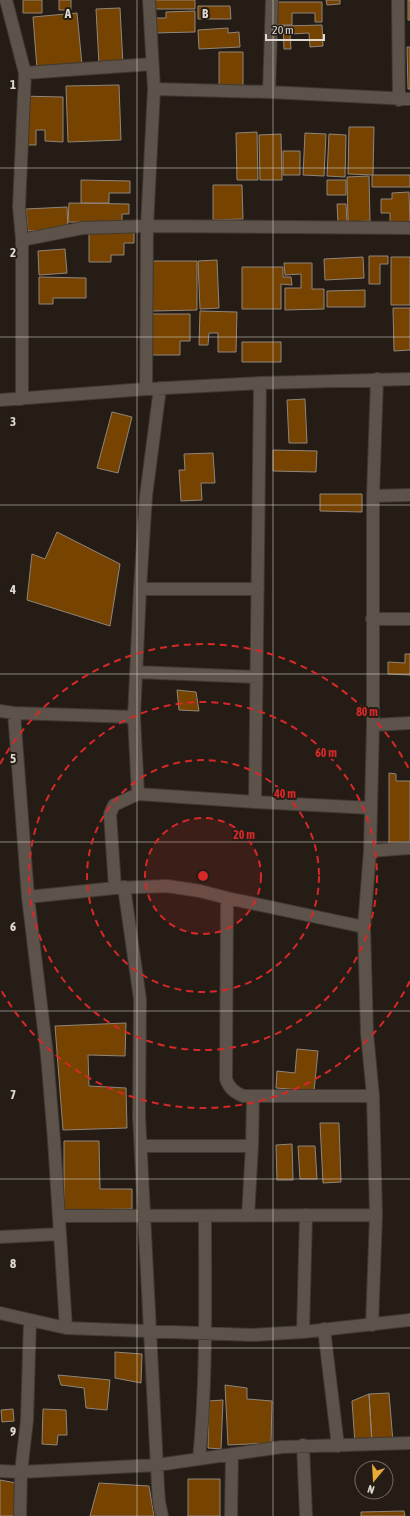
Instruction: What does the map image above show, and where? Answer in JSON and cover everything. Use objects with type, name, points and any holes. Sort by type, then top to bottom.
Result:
[{"type":"street","points":[[6,0],[25,73],[19,207],[22,240],[22,399]]},
{"type":"street","points":[[146,389],[147,226],[154,89],[149,0]]},
{"type":"street","points":[[269,92],[272,0]]},
{"type":"street","points":[[154,89],[269,92],[404,100],[404,35],[398,0]]},
{"type":"street","points":[[25,73],[152,64]]},
{"type":"street","points":[[22,240],[83,228],[147,226],[410,228]]},
{"type":"street","points":[[0,400],[160,388],[260,383],[410,379]]},
{"type":"street","points":[[372,1325],[376,1215],[373,1096],[367,1033],[364,927],[370,851],[373,725],[373,496],[377,380]]},
{"type":"street","points":[[255,802],[260,383]]},
{"type":"street","points":[[138,794],[134,717],[140,589],[146,496],[160,388]]},
{"type":"street","points":[[373,496],[410,495]]},
{"type":"street","points":[[140,589],[258,589]]},
{"type":"street","points":[[372,619],[410,619]]},
{"type":"street","points":[[136,672],[256,677]]},
{"type":"street","points":[[0,711],[14,713],[134,717]]},
{"type":"street","points":[[14,713],[28,897],[47,1054],[66,1328]]},
{"type":"street","points":[[373,725],[410,723]]},
{"type":"street","points":[[162,1516],[159,1502],[139,1116],[140,999],[119,888],[110,814],[114,805],[138,794],[371,808]]},
{"type":"street","points":[[370,851],[410,848]]},
{"type":"street","points":[[28,897],[119,888],[167,886],[200,891],[364,927]]},
{"type":"street","points":[[227,898],[226,1079],[229,1087],[236,1093],[243,1096],[373,1096]]},
{"type":"street","points":[[248,1216],[253,1096]]},
{"type":"street","points":[[141,1146],[252,1146]]},
{"type":"street","points":[[303,1332],[306,1215]]},
{"type":"street","points":[[59,1216],[376,1215]]},
{"type":"street","points":[[199,1459],[204,1334],[205,1216]]},
{"type":"street","points":[[0,1237],[60,1234]]},
{"type":"street","points":[[0,1313],[66,1328],[252,1335],[303,1332],[410,1320]]},
{"type":"street","points":[[20,1516],[21,1472],[27,1420],[30,1320]]},
{"type":"street","points":[[324,1329],[338,1446]]},
{"type":"street","points":[[0,1471],[21,1472],[157,1465],[282,1447],[410,1443]]},
{"type":"street","points":[[303,1446],[306,1516]]},
{"type":"street","points":[[231,1516],[232,1454]]},
{"type":"building","points":[[23,0],[42,0],[42,13],[23,13]]},
{"type":"building","points":[[59,0],[71,0],[71,10],[59,10]]},
{"type":"building","points":[[151,0],[195,0],[195,9],[151,9]]},
{"type":"building","points":[[326,0],[340,0],[340,4],[327,5]]},
{"type":"building","points":[[408,0],[410,0],[410,20],[408,20]]},
{"type":"building","points":[[276,2],[322,2],[322,22],[315,22],[315,13],[292,13],[292,25],[276,25]]},
{"type":"building","points":[[198,6],[230,6],[231,19],[198,19]]},
{"type":"building","points":[[120,8],[123,64],[99,65],[96,9]]},
{"type":"building","points":[[195,11],[195,32],[153,33],[153,18],[166,18],[166,12]]},
{"type":"building","points":[[77,13],[82,65],[37,69],[33,17]]},
{"type":"building","points":[[322,25],[323,46],[310,47],[309,33],[290,34],[291,49],[284,49],[283,26]]},
{"type":"building","points":[[228,28],[228,33],[239,32],[240,47],[199,49],[198,30]]},
{"type":"building","points":[[407,47],[410,47],[410,89],[408,89]]},
{"type":"building","points":[[219,52],[243,52],[243,89],[219,89]]},
{"type":"building","points":[[119,85],[121,140],[68,142],[66,86]]},
{"type":"building","points":[[19,96],[63,97],[63,142],[45,141],[45,130],[36,130],[36,145],[19,145]]},
{"type":"building","points":[[349,127],[374,127],[373,175],[348,174]]},
{"type":"building","points":[[257,132],[258,180],[237,180],[236,133]]},
{"type":"building","points":[[305,133],[326,134],[324,176],[303,175]]},
{"type":"building","points":[[281,134],[282,180],[260,180],[259,135]]},
{"type":"building","points":[[329,134],[346,135],[345,177],[327,176]]},
{"type":"building","points":[[283,151],[300,151],[300,175],[283,175]]},
{"type":"building","points":[[372,175],[410,175],[410,187],[372,187]]},
{"type":"building","points":[[369,176],[370,221],[348,222],[347,177]]},
{"type":"building","points":[[81,180],[130,181],[130,193],[109,193],[109,203],[81,203]]},
{"type":"building","points":[[327,180],[346,180],[346,195],[327,195]]},
{"type":"building","points":[[213,185],[242,185],[243,219],[213,220]]},
{"type":"building","points":[[409,192],[410,223],[390,224],[390,213],[381,213],[381,199],[392,199],[392,193]]},
{"type":"building","points":[[69,203],[129,204],[129,214],[122,214],[122,223],[68,222]]},
{"type":"building","points":[[337,204],[346,204],[347,222],[338,223]]},
{"type":"building","points":[[67,207],[68,230],[28,231],[26,209]]},
{"type":"building","points":[[89,231],[134,231],[134,243],[124,243],[124,255],[111,255],[111,262],[89,262]]},
{"type":"building","points":[[65,249],[67,273],[39,275],[38,251]]},
{"type":"building","points":[[369,256],[388,256],[388,264],[380,264],[380,284],[369,284]]},
{"type":"building","points":[[363,257],[364,278],[325,280],[324,259]]},
{"type":"building","points":[[391,257],[410,257],[410,305],[391,305]]},
{"type":"building","points":[[217,260],[219,308],[200,309],[198,261]]},
{"type":"building","points":[[152,261],[197,261],[197,310],[152,311]]},
{"type":"building","points":[[284,263],[312,263],[312,289],[324,289],[324,309],[285,310],[285,288],[301,288],[301,274],[285,275]]},
{"type":"building","points":[[242,267],[283,267],[283,277],[291,277],[292,285],[281,284],[281,309],[242,309]]},
{"type":"building","points":[[39,277],[86,278],[86,298],[53,298],[53,304],[39,304]]},
{"type":"building","points":[[365,290],[365,307],[327,307],[327,291]]},
{"type":"building","points":[[393,308],[410,308],[410,350],[394,351]]},
{"type":"building","points":[[200,311],[237,312],[236,352],[218,352],[218,333],[209,333],[208,345],[199,345]]},
{"type":"building","points":[[152,314],[190,314],[190,341],[180,341],[180,355],[152,355]]},
{"type":"building","points":[[242,342],[281,342],[281,362],[242,362]]},
{"type":"building","points":[[305,399],[307,443],[289,443],[287,400]]},
{"type":"building","points":[[112,412],[132,417],[118,473],[97,468]]},
{"type":"building","points":[[273,450],[317,451],[316,472],[273,471]]},
{"type":"building","points":[[213,453],[215,483],[201,483],[202,500],[181,501],[179,470],[185,470],[184,454]]},
{"type":"building","points":[[320,494],[362,494],[362,512],[320,511]]},
{"type":"building","points":[[57,532],[120,564],[110,626],[27,600],[32,554],[45,559]]},
{"type":"building","points":[[405,654],[410,654],[410,675],[388,674],[388,662],[405,663]]},
{"type":"building","points":[[177,690],[196,692],[199,711],[179,710]]},
{"type":"building","points":[[389,773],[396,774],[396,781],[410,781],[410,844],[389,843]]},
{"type":"building","points":[[126,1023],[125,1056],[88,1055],[89,1086],[126,1088],[127,1128],[63,1130],[55,1026]]},
{"type":"building","points":[[297,1049],[318,1051],[314,1091],[276,1088],[277,1071],[295,1073]]},
{"type":"building","points":[[320,1123],[339,1123],[341,1182],[323,1183]]},
{"type":"building","points":[[64,1141],[99,1141],[100,1189],[132,1189],[132,1209],[64,1210]]},
{"type":"building","points":[[292,1144],[293,1180],[277,1180],[276,1145]]},
{"type":"building","points":[[298,1146],[315,1146],[317,1179],[300,1179]]},
{"type":"building","points":[[115,1352],[142,1354],[141,1383],[115,1378]]},
{"type":"building","points":[[58,1375],[110,1380],[107,1410],[86,1408],[84,1388],[61,1385]]},
{"type":"building","points":[[225,1385],[247,1388],[247,1399],[272,1401],[271,1443],[228,1445]]},
{"type":"building","points":[[389,1393],[393,1442],[372,1443],[369,1394]]},
{"type":"building","points":[[369,1394],[372,1443],[355,1444],[352,1401]]},
{"type":"building","points":[[223,1400],[221,1449],[208,1448],[209,1401]]},
{"type":"building","points":[[13,1409],[14,1421],[2,1422],[1,1410]]},
{"type":"building","points":[[43,1409],[66,1410],[67,1435],[58,1435],[57,1445],[42,1444]]},
{"type":"building","points":[[188,1479],[220,1479],[220,1516],[188,1516]]},
{"type":"building","points":[[0,1480],[16,1483],[14,1516],[0,1516]]},
{"type":"building","points":[[99,1483],[149,1486],[154,1516],[90,1516]]},
{"type":"building","points":[[404,1511],[405,1516],[361,1516],[361,1512]]}]
